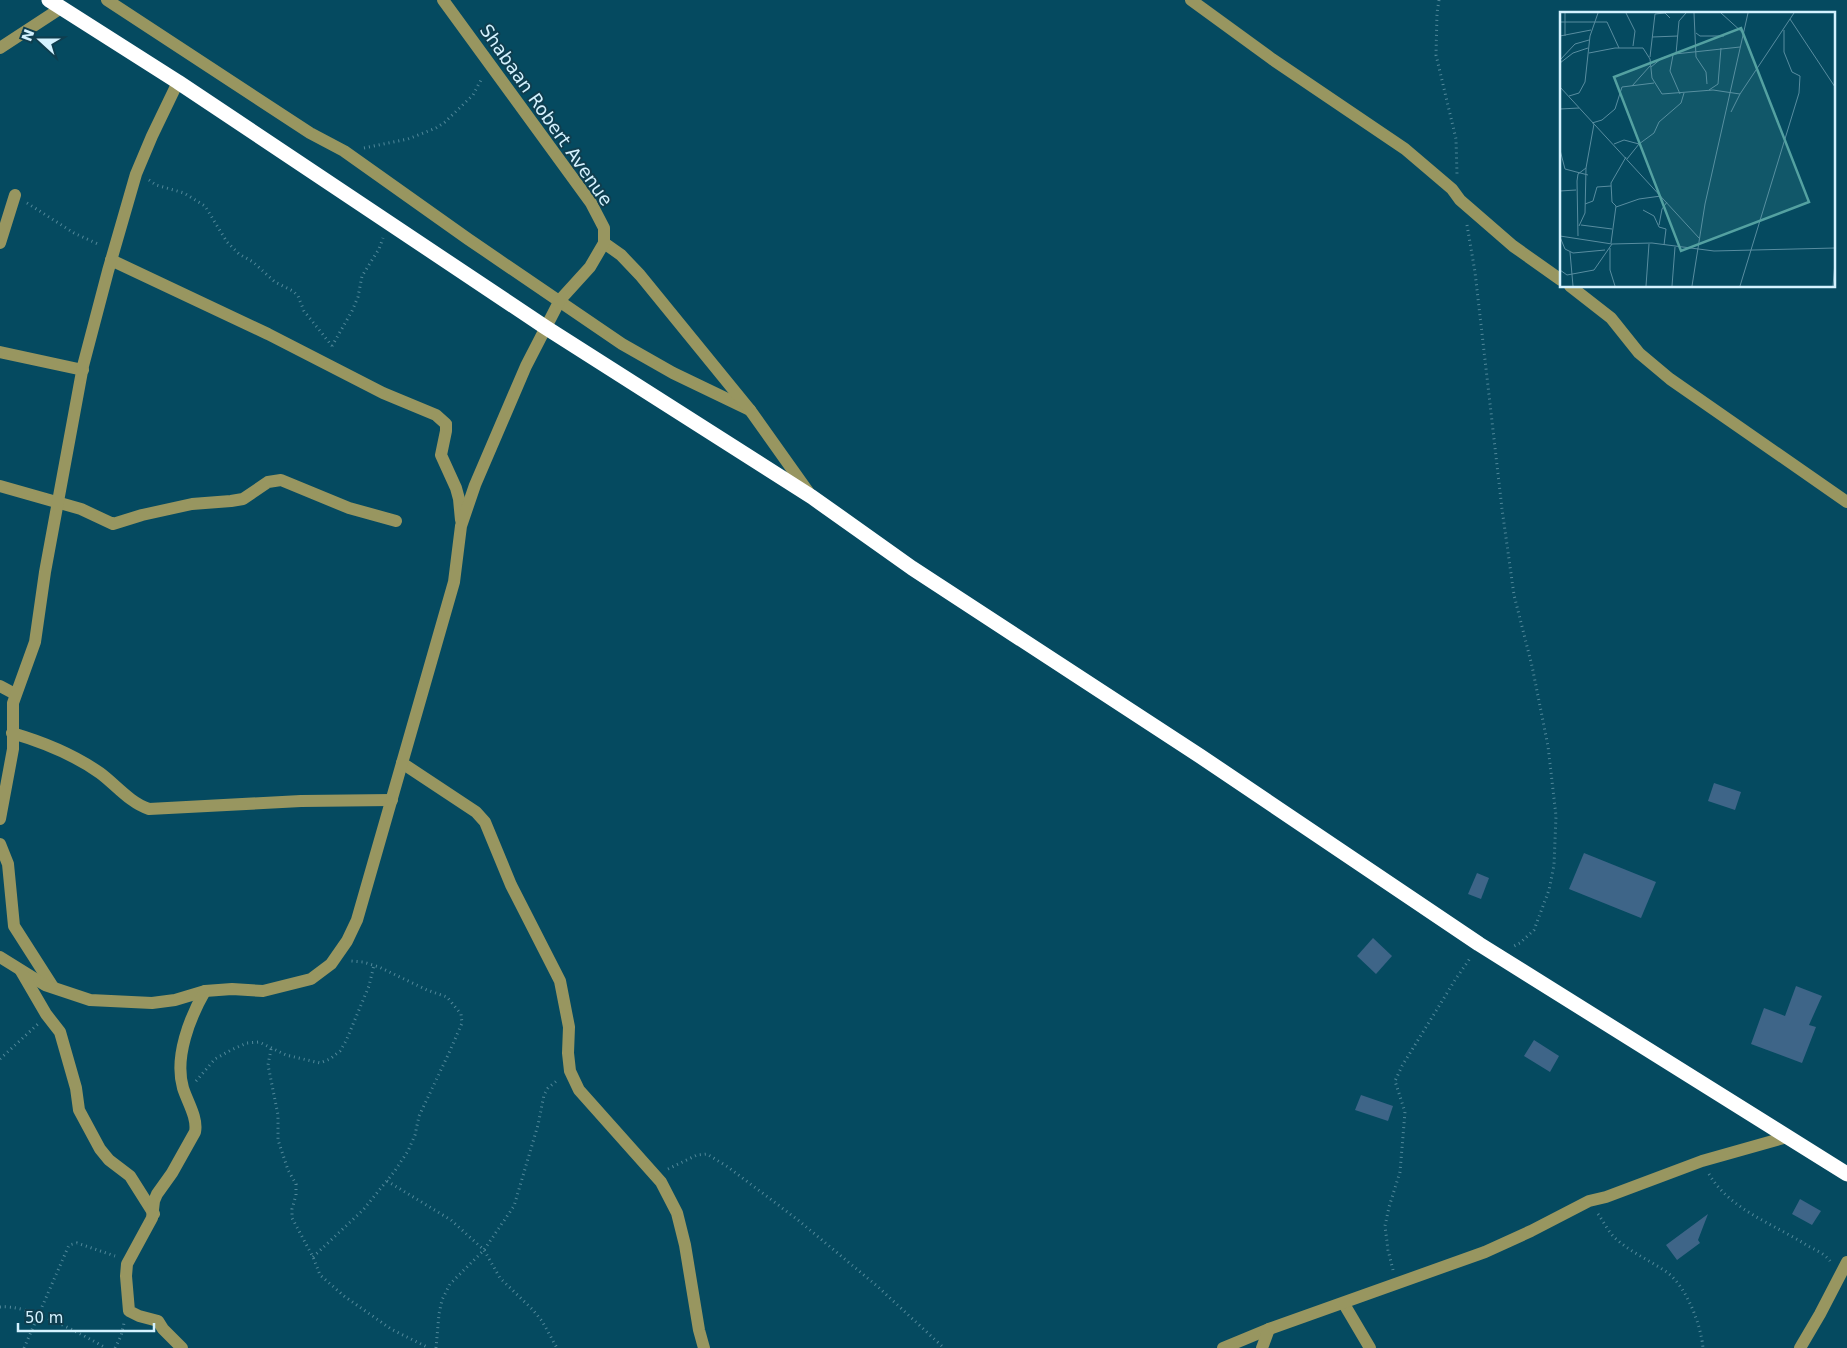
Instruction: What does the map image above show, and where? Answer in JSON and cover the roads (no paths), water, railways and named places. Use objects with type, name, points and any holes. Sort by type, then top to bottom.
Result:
[{"type":"highway","points":[[55,4],[178,82],[546,327],[812,497],[912,568],[1200,756],[1479,944],[1847,1174]]},
{"type":"street","points":[[107,0],[310,133],[344,151],[468,239],[622,344],[673,374],[750,410]]},
{"type":"street","name":"Shabaan Robert Avenue","points":[[443,0],[592,203],[604,228],[604,243]]},
{"type":"street","points":[[1191,0],[1272,59],[1405,149],[1452,189],[1460,200],[1513,246],[1560,279]]},
{"type":"street","points":[[0,48],[55,4]]},
{"type":"street","points":[[0,819],[13,749],[13,703],[15,694],[28,666],[35,642],[45,572],[83,370],[112,256],[138,168],[178,82]]},
{"type":"street","points":[[0,243],[15,195]]},
{"type":"street","points":[[461,526],[475,485],[526,366],[560,300],[590,267],[604,243],[621,255],[640,275],[750,410],[812,497]]},
{"type":"street","points":[[0,957],[45,985],[90,1000],[152,1003],[175,1000],[205,991],[232,989],[263,991],[279,988],[311,979],[331,964],[357,920],[454,582],[461,526],[459,499],[441,455],[446,424],[436,415],[383,394],[112,256]]},
{"type":"street","points":[[1573,288],[1612,318],[1639,353],[1670,379],[1847,502]]},
{"type":"street","points":[[0,352],[83,370]]},
{"type":"street","points":[[0,486],[80,509],[113,524],[142,515],[192,504],[243,499],[268,482],[282,480],[349,508],[396,521]]},
{"type":"street","points":[[0,686],[15,694]]},
{"type":"street","points":[[12,733],[43,742],[86,763],[138,804],[149,809],[291,801],[392,800]]},
{"type":"street","points":[[402,764],[476,812],[485,822],[511,885],[560,981],[570,1027],[568,1053],[570,1071],[579,1090],[661,1182],[677,1213],[685,1245],[699,1330],[704,1348]]},
{"type":"street","points":[[0,844],[8,864],[14,926],[53,987]]},
{"type":"street","points":[[19,968],[60,1032],[76,1088],[79,1110],[100,1150],[109,1160],[130,1176],[154,1214]]},
{"type":"street","points":[[182,1348],[163,1329],[158,1321],[129,1311],[126,1276],[129,1261],[154,1214],[154,1201],[195,1132],[196,1125],[182,1085],[181,1059],[196,1006],[205,991]]},
{"type":"street","points":[[1223,1348],[1269,1329],[1344,1304],[1485,1252],[1589,1202],[1702,1160],[1787,1137]]},
{"type":"street","points":[[1800,1348],[1847,1262]]},
{"type":"street","points":[[1344,1304],[1370,1348]]},
{"type":"street","points":[[1262,1348],[1269,1329]]}]
